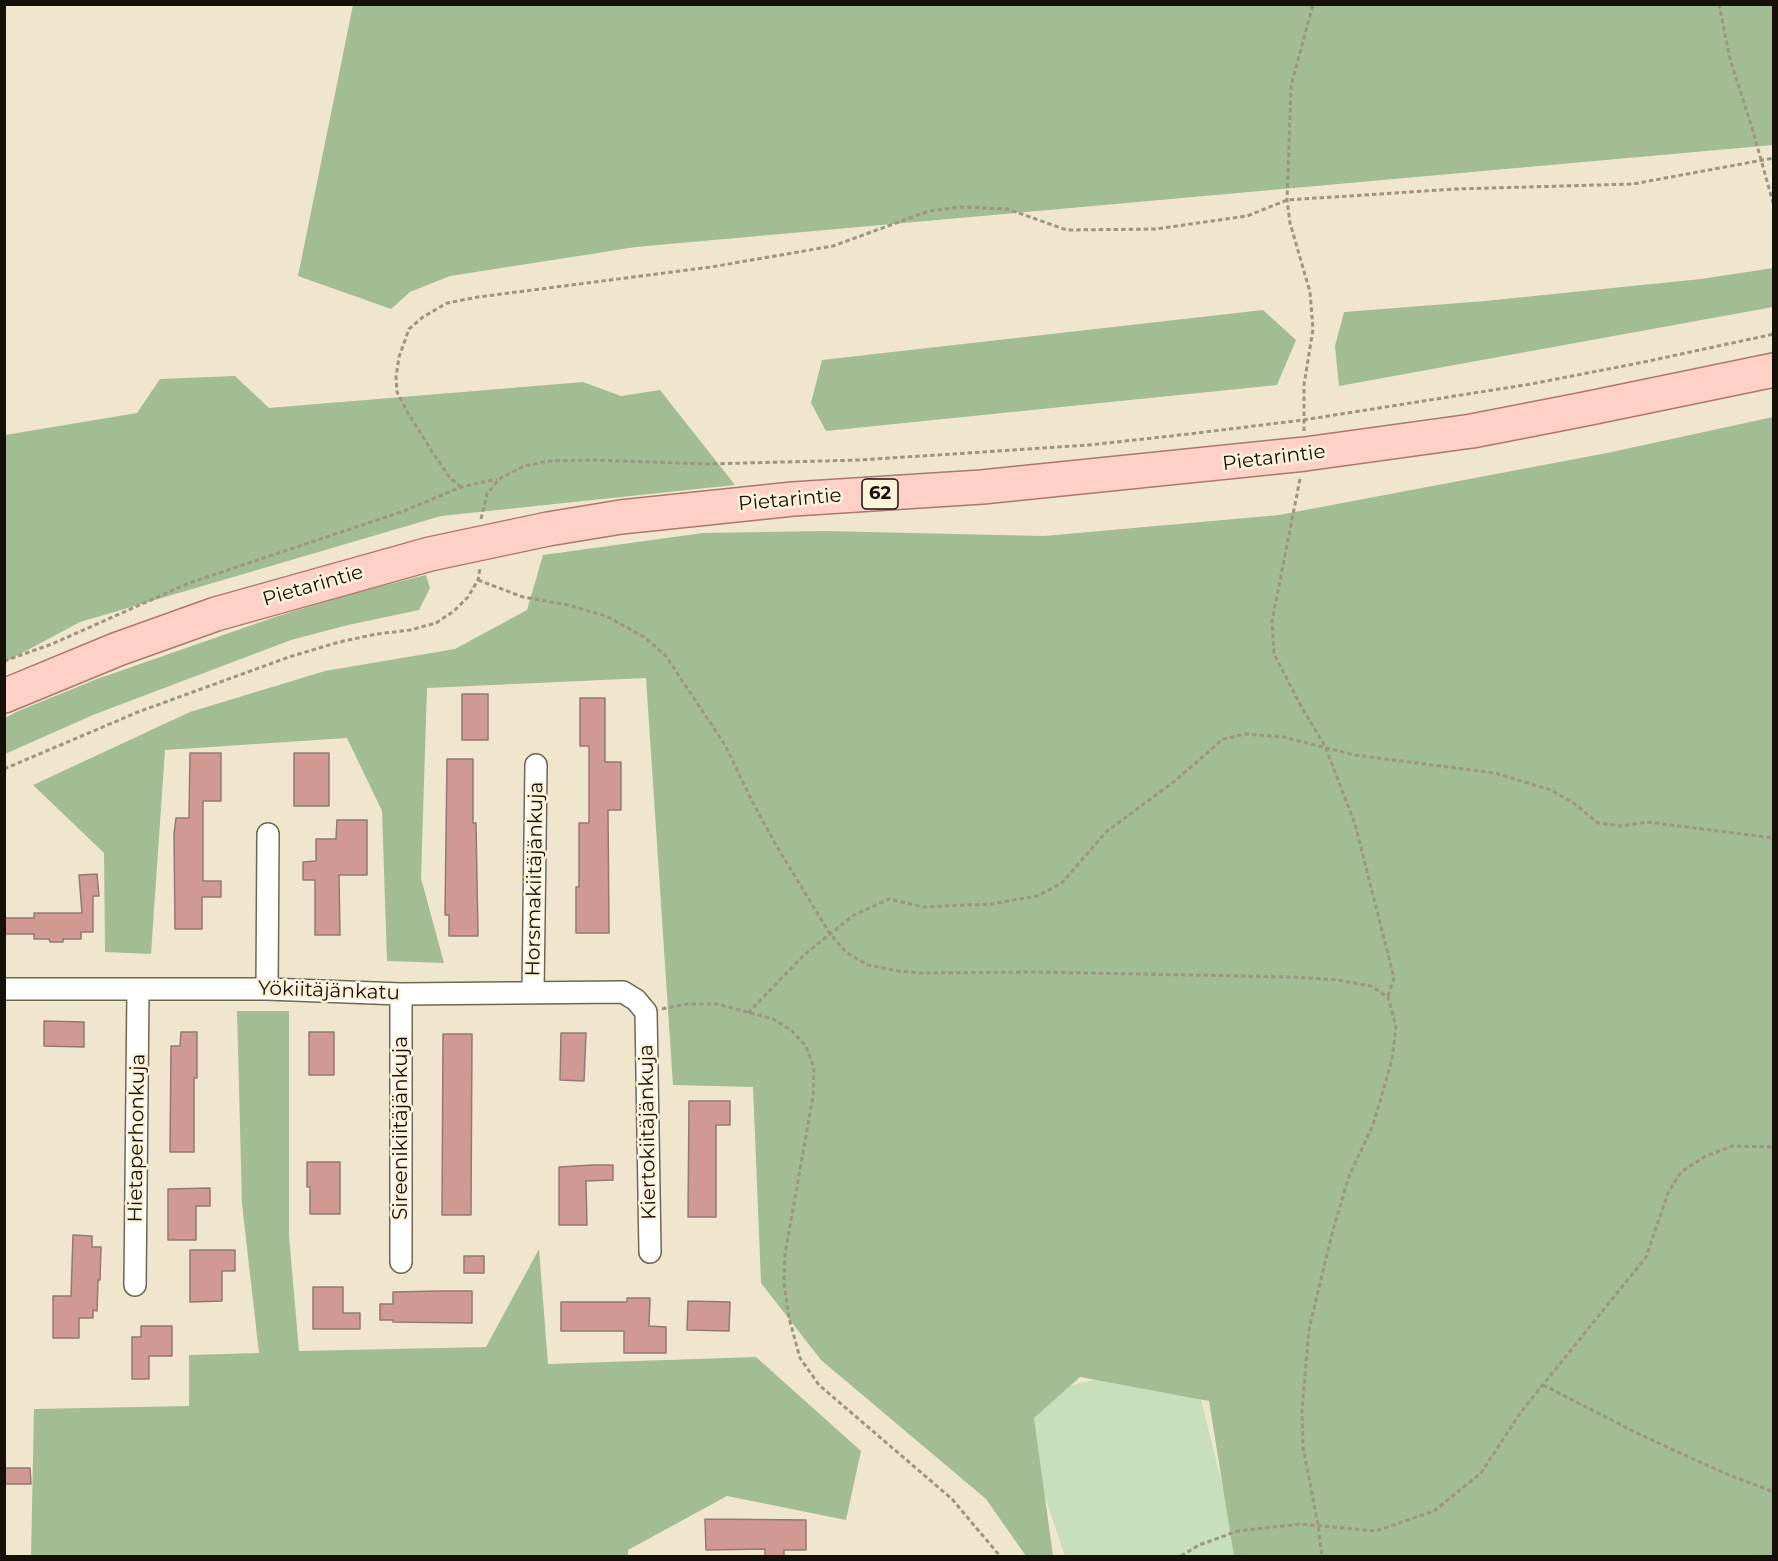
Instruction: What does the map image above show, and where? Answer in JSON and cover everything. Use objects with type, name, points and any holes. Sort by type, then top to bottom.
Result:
[{"type":"main road","name":"Pietarintie","points":[[4,696],[118,649],[216,614],[430,554],[548,529],[621,517],[771,501],[982,488],[1305,454],[1472,430],[1586,410],[1773,370]]},
{"type":"street","name":"Horsmakiitäjänkuja","points":[[533,992],[536,765]]},
{"type":"street","points":[[267,989],[268,834]]},
{"type":"street","name":"Yökiitäjänkatu","points":[[4,989],[267,989],[401,994],[623,992],[636,1000],[646,1012]]},
{"type":"street","name":"Hietaperhonkuja","points":[[135,1285],[138,990]]},
{"type":"street","name":"Sireenikiitäjänkuja","points":[[401,994],[401,1262]]},
{"type":"street","name":"Kiertokiitäjänkuja","points":[[646,1012],[650,1252]]},
{"type":"path","points":[[1313,4],[1291,86],[1287,200],[1290,223],[1310,292],[1313,329],[1304,385],[1305,454],[1272,621],[1274,654],[1325,746],[1355,824],[1394,978],[1388,997],[1396,1027],[1392,1060],[1373,1125],[1349,1176],[1333,1230],[1309,1329],[1302,1399],[1303,1435],[1310,1492],[1318,1525],[1322,1557]]},
{"type":"path","points":[[1719,4],[1730,59],[1773,206]]},
{"type":"path","points":[[461,487],[450,478],[431,450],[397,392],[396,377],[399,357],[409,329],[423,317],[447,303],[711,267],[833,246],[929,211],[961,207],[1007,209],[1067,230],[1156,229],[1247,216],[1287,200],[1456,189],[1633,184],[1773,158]]},
{"type":"path","points":[[4,662],[52,644],[189,583],[404,511],[461,487],[499,479],[524,466],[549,460],[707,464],[860,460],[1089,445],[1303,420],[1531,384],[1773,334]]},
{"type":"path","points":[[481,520],[487,494],[499,479]]},
{"type":"path","points":[[4,769],[138,712],[289,657],[339,642],[410,630],[436,623],[454,611],[468,597],[478,580],[483,558]]},
{"type":"path","points":[[478,580],[523,597],[568,605],[606,616],[644,637],[666,656],[682,676],[725,745],[771,836],[830,934],[847,953],[868,965],[898,971],[1292,976],[1338,980],[1371,986],[1388,997]]},
{"type":"path","points":[[748,1013],[804,955],[830,934],[854,915],[890,899],[923,907],[991,904],[1037,896],[1062,883],[1106,832],[1176,780],[1223,739],[1245,734],[1284,737],[1354,755],[1495,773],[1551,790],[1575,804],[1598,823],[1622,826],[1647,822],[1773,838]]},
{"type":"path","points":[[646,1012],[686,1004],[717,1004],[773,1019],[791,1030],[806,1046],[814,1068],[813,1096],[785,1254],[784,1283],[789,1318],[800,1358],[819,1385],[952,1499],[1000,1557]]},
{"type":"path","points":[[1181,1557],[1199,1545],[1238,1531],[1300,1524],[1376,1531],[1434,1511],[1481,1473],[1521,1412],[1646,1257],[1668,1193],[1682,1172],[1704,1156],[1732,1146],[1773,1147]]},
{"type":"path","points":[[1543,1384],[1635,1432],[1729,1475],[1773,1492]]},
{"type":"green space","points":[[353,5],[1773,5],[1773,145],[636,247],[450,276],[410,292],[391,309],[298,276]]},
{"type":"green space","points":[[1773,268],[1773,307],[1339,386],[1335,346],[1344,312],[1485,301],[1701,279]]},
{"type":"green space","points":[[1263,310],[1296,340],[1277,385],[826,431],[811,403],[822,360]]},
{"type":"green space","points":[[235,376],[269,408],[583,382],[621,396],[660,390],[735,485],[441,516],[80,622],[5,662],[5,435],[137,413],[160,379]]},
{"type":"green space","points":[[1773,417],[1773,1556],[1234,1556],[1209,1401],[1080,1377],[1034,1418],[1053,1556],[1026,1556],[986,1499],[821,1360],[761,1283],[753,1087],[673,1085],[646,678],[427,688],[421,878],[444,963],[387,961],[382,811],[347,738],[165,750],[151,954],[105,952],[104,853],[33,785],[190,712],[325,671],[455,649],[527,610],[543,555],[703,533],[824,531],[1044,536],[1279,515],[1607,453]]},
{"type":"green space","points":[[426,575],[430,588],[419,610],[291,640],[93,715],[5,754],[5,718],[16,712],[97,679],[272,618],[351,594]]},
{"type":"green space","points":[[237,1011],[289,1011],[289,1236],[299,1351],[486,1347],[539,1249],[548,1364],[756,1357],[861,1451],[846,1520],[727,1496],[628,1550],[628,1556],[31,1556],[34,1409],[189,1406],[189,1355],[259,1353],[242,1204]]},
{"type":"green space","points":[[1184,1359],[1195,1375],[1240,1556],[1065,1556],[1017,1415],[1029,1395]]},
{"type":"building","points":[[462,694],[488,694],[488,740],[462,740]]},
{"type":"building","points":[[580,698],[605,698],[605,762],[621,762],[621,810],[608,810],[609,933],[576,933],[579,823],[589,823],[589,746],[580,746]]},
{"type":"building","points":[[190,753],[221,753],[221,801],[203,801],[203,881],[221,881],[221,897],[202,897],[202,929],[175,929],[174,834],[176,818],[189,818]]},
{"type":"building","points":[[294,753],[329,753],[329,806],[294,806]]},
{"type":"building","points":[[447,759],[473,759],[473,823],[476,823],[478,936],[449,936],[449,915],[445,915]]},
{"type":"building","points":[[337,820],[367,820],[367,875],[339,875],[340,935],[315,935],[315,880],[303,880],[303,862],[316,861],[316,839],[336,839]]},
{"type":"building","points":[[97,874],[99,896],[93,896],[93,932],[81,932],[81,939],[63,939],[63,942],[34,939],[34,934],[4,934],[4,918],[34,918],[34,913],[82,913],[79,875]]},
{"type":"building","points":[[44,1021],[84,1022],[84,1047],[44,1046]]},
{"type":"building","points":[[181,1032],[197,1032],[197,1078],[194,1078],[194,1152],[170,1152],[171,1046],[180,1046]]},
{"type":"building","points":[[309,1032],[334,1032],[334,1075],[309,1075]]},
{"type":"building","points":[[561,1033],[586,1033],[584,1081],[560,1080]]},
{"type":"building","points":[[443,1034],[472,1034],[471,1215],[442,1215]]},
{"type":"building","points":[[689,1101],[730,1101],[730,1125],[716,1125],[716,1217],[688,1217]]},
{"type":"building","points":[[307,1162],[340,1162],[340,1214],[310,1214]]},
{"type":"building","points":[[613,1165],[613,1180],[586,1181],[587,1225],[559,1225],[559,1167]]},
{"type":"building","points":[[210,1188],[210,1206],[196,1206],[196,1240],[168,1240],[168,1189]]},
{"type":"building","points":[[73,1235],[92,1236],[92,1247],[101,1247],[97,1311],[93,1310],[93,1318],[79,1318],[79,1338],[53,1338],[53,1296],[71,1296]]},
{"type":"building","points":[[190,1250],[235,1250],[235,1271],[222,1271],[222,1301],[190,1302]]},
{"type":"building","points":[[464,1256],[484,1256],[484,1273],[464,1273]]},
{"type":"building","points":[[313,1287],[343,1287],[343,1313],[360,1313],[360,1329],[313,1329]]},
{"type":"building","points":[[472,1291],[472,1323],[380,1320],[380,1304],[393,1304],[393,1292]]},
{"type":"building","points":[[627,1298],[650,1298],[649,1326],[666,1327],[666,1353],[624,1353],[624,1331],[561,1331],[561,1302],[627,1302]]},
{"type":"building","points":[[688,1301],[730,1302],[729,1331],[687,1330]]},
{"type":"building","points":[[141,1326],[172,1326],[172,1356],[149,1356],[149,1379],[132,1379],[132,1337],[141,1337]]},
{"type":"building","points":[[4,1468],[30,1468],[31,1484],[4,1484]]},
{"type":"building","points":[[705,1519],[806,1520],[806,1550],[784,1550],[784,1557],[765,1557],[765,1549],[706,1550]]}]
